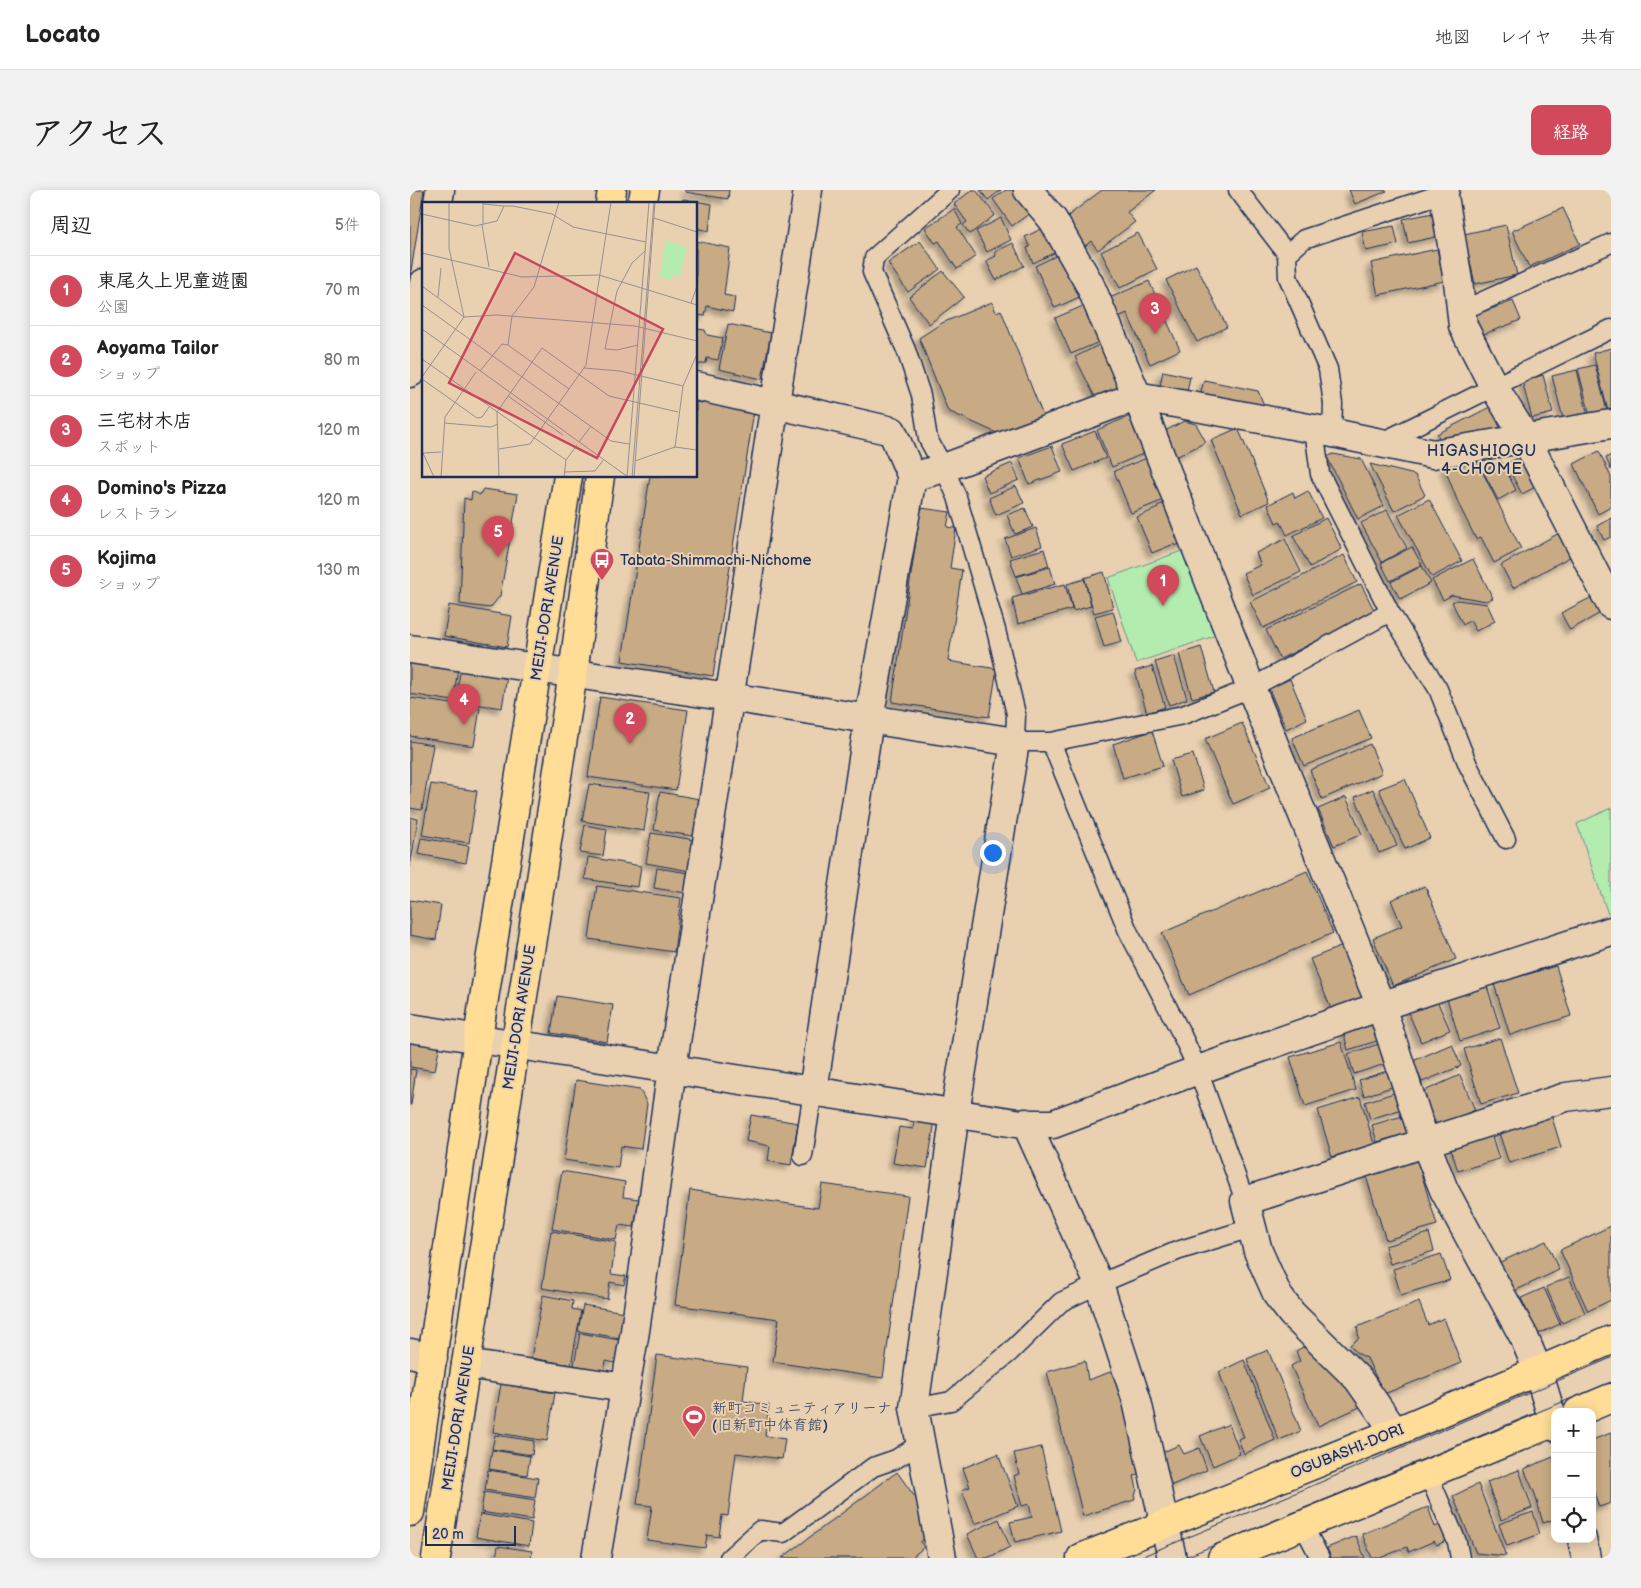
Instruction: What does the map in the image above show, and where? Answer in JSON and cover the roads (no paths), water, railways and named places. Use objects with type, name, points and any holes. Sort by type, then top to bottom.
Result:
[{"type":"main road","name":"MEIJI-DORI AVENUE","points":[[410,1512],[422,1356],[478,1038],[568,478]]},
{"type":"main road","name":"MEIJI-DORI AVENUE","points":[[436,1558],[573,673],[600,478]]},
{"type":"main road","name":"OGUBASHI-DORI","points":[[1081,1558],[1395,1432],[1611,1340]]},
{"type":"main road","points":[[1587,1408],[1611,1398]]},
{"type":"main road","points":[[1222,1558],[1551,1425]]},
{"type":"street","points":[[596,1558],[635,1331],[672,1068],[808,190]]},
{"type":"street","points":[[1028,190],[1053,220],[1090,285],[1137,396],[1251,688],[1381,1006],[1425,1142],[1444,1190],[1523,1334],[1538,1371],[1551,1414]]},
{"type":"street","points":[[1445,191],[1463,326],[1494,387],[1526,439],[1607,587]]},
{"type":"street","points":[[410,373],[422,293]]},
{"type":"street","points":[[698,386],[892,431],[912,477],[869,719],[813,1091]]},
{"type":"street","points":[[912,477],[944,468],[1137,396],[1433,454],[1611,424]]},
{"type":"street","points":[[410,650],[729,696],[1015,742],[955,1113],[914,1408],[942,1558]]},
{"type":"street","points":[[410,1028],[1026,1124],[1053,1124],[1198,1070],[1381,1006],[1611,931]]},
{"type":"street","points":[[1395,1432],[1358,1379],[1292,1314],[1278,1296],[1258,1251],[1245,1201],[1566,1097],[1611,1091]]},
{"type":"street","points":[[1026,1124],[1099,1284],[1137,1401],[1163,1525],[1172,1558]]},
{"type":"street","points":[[466,1364],[625,1388]]},
{"type":"street","points":[[1583,1543],[1586,1558]]},
{"type":"lane","points":[[950,190],[874,258],[872,272],[906,350],[920,395],[928,439],[957,497],[996,630],[1016,714],[1015,742],[1052,742],[1183,715],[1251,688],[1390,612]]},
{"type":"lane","points":[[1238,190],[1287,254],[1288,277],[1328,369],[1333,404],[1323,431],[1320,474],[1390,612],[1438,689],[1468,765],[1506,839]]},
{"type":"lane","points":[[1287,254],[1304,240],[1445,191]]},
{"type":"lane","points":[[1461,311],[1611,243]]},
{"type":"lane","points":[[1380,443],[1611,329]]},
{"type":"lane","points":[[1052,742],[1128,931],[1198,1070],[1245,1201]]},
{"type":"lane","points":[[803,1156],[813,1091]]},
{"type":"lane","points":[[914,1408],[950,1400],[1008,1353],[1061,1302],[1177,1251],[1251,1228]]},
{"type":"lane","points":[[729,1558],[760,1530],[784,1533],[873,1467],[896,1459],[921,1443]]},
{"type":"lane","points":[[1428,1474],[1458,1542],[1460,1558]]},
{"type":"lane","points":[[1303,1525],[1320,1558]]},
{"type":"tram line","points":[[1138,1558],[1611,1358]]},
{"type":"tram line","points":[[1183,1558],[1611,1382]]},
{"type":"place","name":"三宅材木店","points":[[1155,334]]},
{"type":"place","name":"Kojima","points":[[498,557]]},
{"type":"place","name":"Tabata-Shimmachi-Nichome","points":[[602,581]]},
{"type":"place","name":"東尾久上児童遊園","points":[[1163,606]]},
{"type":"place","name":"Domino's Pizza","points":[[464,725]]},
{"type":"place","name":"Aoyama Tailor","points":[[630,744]]},
{"type":"place","name":"新町コミュニティアリーナ (旧新町中体育館)","points":[[694,1438]]},
{"type":"district","name":"HIGASHIOGU 4-CHOME","points":[[1482,459]]}]
